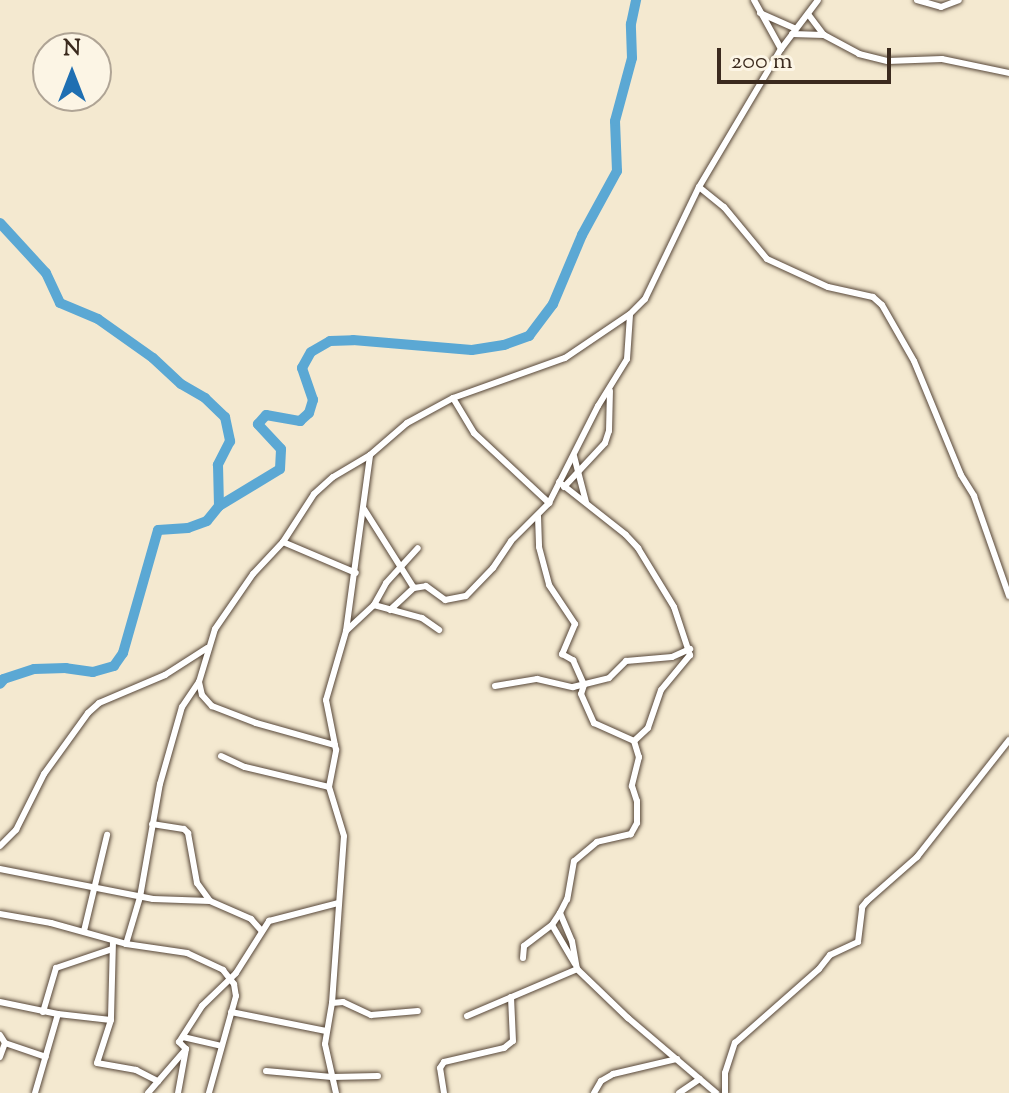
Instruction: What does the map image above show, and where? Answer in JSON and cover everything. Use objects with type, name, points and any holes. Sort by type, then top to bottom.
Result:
[{"type":"street","points":[[754,0],[781,49]]},
{"type":"street","points":[[126,944],[140,897],[156,796],[182,707],[199,682],[207,648],[236,597],[283,542],[314,494],[333,477],[370,455],[407,423],[453,398],[565,358],[630,314],[653,289],[699,187],[781,49],[818,0]]},
{"type":"street","points":[[917,0],[941,7],[959,0]]},
{"type":"street","points":[[760,13],[794,32],[824,35]]},
{"type":"street","points":[[808,14],[824,35],[854,52],[881,60],[942,59],[1009,73]]},
{"type":"street","points":[[699,187],[724,207],[767,259],[828,287],[873,297],[882,305],[914,361],[934,416],[948,436],[962,479],[974,496],[1009,596]]},
{"type":"street","points":[[390,610],[414,588],[426,586],[445,600],[466,596],[549,503],[627,359],[630,314]]},
{"type":"street","points":[[562,484],[578,475],[605,443],[609,431],[612,385]]},
{"type":"street","points":[[453,398],[474,433],[549,503]]},
{"type":"street","points":[[336,1093],[325,1044],[332,1003],[344,836],[329,787],[335,745],[326,700],[346,631],[370,455]]},
{"type":"street","points":[[574,456],[586,502]]},
{"type":"street","points":[[562,484],[638,548],[674,607],[690,649],[688,662],[661,690],[648,728],[634,741]]},
{"type":"street","points":[[364,509],[414,588]]},
{"type":"street","points":[[523,958],[524,946],[552,925],[560,913],[567,899],[574,861],[597,842],[627,837],[637,823],[637,801],[632,786],[639,757],[634,741],[594,723],[581,694],[584,685],[573,660],[562,654],[575,624],[549,585],[539,547],[538,515]]},
{"type":"street","points":[[283,542],[356,573]]},
{"type":"street","points":[[346,631],[374,605],[386,583],[418,548]]},
{"type":"street","points":[[374,605],[422,618],[439,630]]},
{"type":"street","points":[[0,846],[16,830],[44,774],[88,713],[99,703],[165,675],[207,648]]},
{"type":"street","points":[[495,686],[537,679],[573,687],[584,685],[609,678],[626,661],[672,657],[690,649]]},
{"type":"street","points":[[199,682],[202,695],[212,706],[256,723],[335,745]]},
{"type":"street","points":[[725,1093],[725,1073],[735,1043],[819,969],[830,955],[858,942],[862,907],[917,857],[1009,740]]},
{"type":"street","points":[[221,756],[245,767],[329,787]]},
{"type":"street","points":[[152,824],[178,826],[188,833],[197,883],[210,901]]},
{"type":"street","points":[[84,931],[107,835]]},
{"type":"street","points":[[0,869],[140,897],[191,903],[210,901],[251,919],[261,930]]},
{"type":"street","points":[[186,1049],[179,1042],[202,1006],[230,979],[261,930],[275,917],[338,903]]},
{"type":"street","points":[[560,913],[572,941],[577,967]]},
{"type":"street","points":[[0,914],[84,931],[113,945]]},
{"type":"street","points":[[552,925],[577,967],[628,1018],[716,1093]]},
{"type":"street","points":[[43,1012],[56,968],[113,945],[126,944],[202,958],[230,979],[236,996],[219,1045],[209,1093]]},
{"type":"street","points":[[113,945],[111,1020],[98,1065],[136,1070],[158,1081]]},
{"type":"street","points":[[467,1016],[577,967]]},
{"type":"street","points":[[444,1093],[440,1068],[444,1062],[504,1048],[513,1041],[511,997]]},
{"type":"street","points":[[0,1002],[43,1012],[111,1020]]},
{"type":"street","points":[[332,1003],[343,1002],[371,1015],[418,1011]]},
{"type":"street","points":[[231,1012],[326,1031]]},
{"type":"street","points":[[35,1093],[58,1014]]},
{"type":"street","points":[[0,1035],[5,1043],[46,1057]]},
{"type":"street","points":[[183,1037],[219,1045]]},
{"type":"street","points":[[0,1057],[5,1043]]},
{"type":"street","points":[[148,1093],[186,1049]]},
{"type":"street","points":[[178,1093],[186,1049]]},
{"type":"street","points":[[594,1093],[601,1081],[613,1074],[677,1059]]},
{"type":"street","points":[[266,1071],[332,1077],[378,1076]]},
{"type":"street","points":[[679,1093],[700,1079]]},
{"type":"waterway","points":[[219,506],[280,469],[281,449],[258,424],[266,415],[300,421],[309,413],[313,400],[302,368],[311,352],[330,341],[353,340],[472,350],[504,345],[529,336],[553,304],[582,235],[617,171],[615,121],[632,58],[631,24],[636,0]]},
{"type":"waterway","points":[[0,223],[46,273],[60,303],[98,319],[153,358],[181,384],[205,398],[225,417],[230,441],[218,465],[219,506],[207,521],[188,528],[158,530],[123,653],[114,666],[93,672],[66,668],[34,669],[4,679],[0,684]]}]
